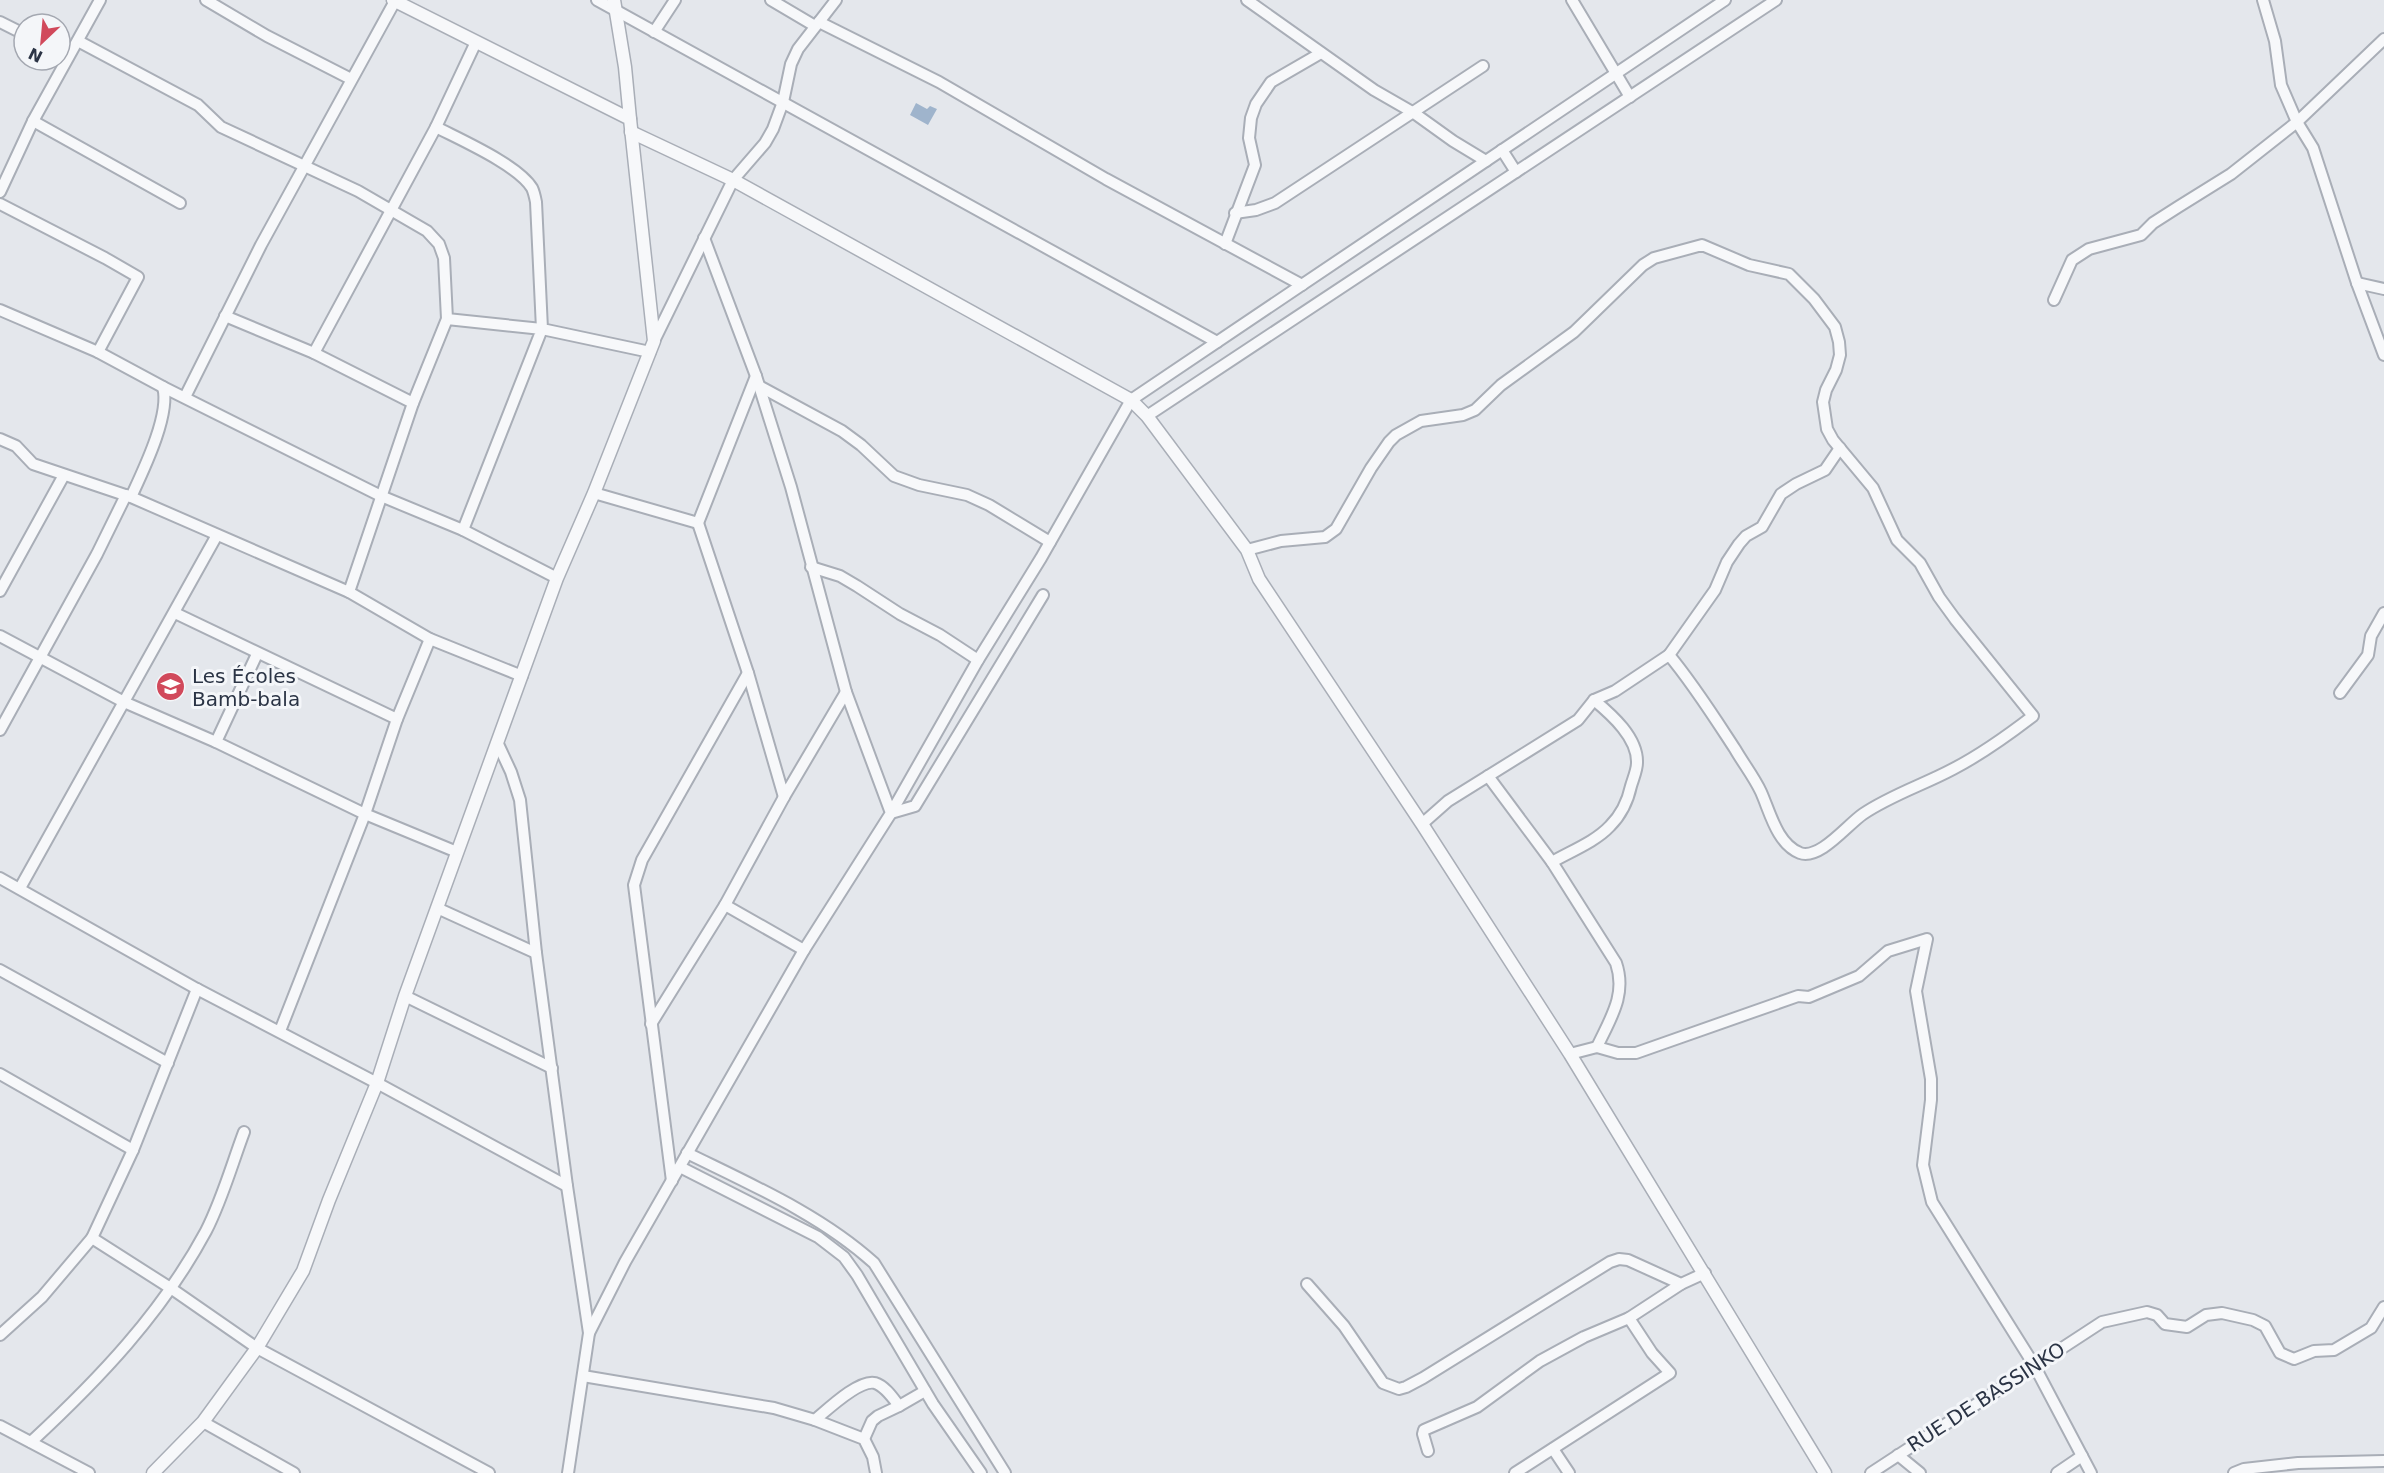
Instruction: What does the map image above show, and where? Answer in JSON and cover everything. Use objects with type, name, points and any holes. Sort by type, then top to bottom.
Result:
[{"type":"street","points":[[72,46],[78,41],[100,0]]},
{"type":"street","points":[[206,0],[267,36],[351,79]]},
{"type":"street","points":[[597,0],[615,5],[654,32],[1217,342]]},
{"type":"street","points":[[654,32],[675,0]]},
{"type":"street","points":[[771,0],[939,82],[1106,179],[1302,285]]},
{"type":"street","points":[[153,1473],[203,1422],[257,1348],[303,1271],[329,1200],[377,1083],[405,996],[557,578],[594,493],[652,346],[733,180],[765,143],[773,129],[783,102],[791,64],[805,38],[836,0]]},
{"type":"street","points":[[1247,0],[1374,90],[1414,113],[1486,161]]},
{"type":"street","points":[[1572,0],[1630,97]]},
{"type":"street","points":[[589,1333],[625,1262],[804,950],[891,813],[1131,400],[1725,0]]},
{"type":"street","points":[[1147,416],[1776,0]]},
{"type":"street","points":[[2263,0],[2275,41],[2281,85],[2297,122],[2313,148],[2323,174],[2357,284],[2384,355]]},
{"type":"street","points":[[185,397],[225,316],[394,1],[630,119]]},
{"type":"street","points":[[615,5],[632,132],[652,346]]},
{"type":"street","points":[[2054,300],[2072,260],[2089,249],[2141,235],[2169,212],[2231,174],[2297,122],[2384,39]]},
{"type":"street","points":[[78,41],[198,105],[221,127],[357,191],[427,231],[439,244],[444,258],[447,319],[413,403],[349,592]]},
{"type":"street","points":[[314,353],[389,210],[436,127],[476,42]]},
{"type":"street","points":[[1224,244],[1255,165],[1250,138],[1251,118],[1256,104],[1271,82],[1321,52]]},
{"type":"street","points":[[1235,213],[1256,210],[1275,203],[1483,66]]},
{"type":"street","points":[[0,192],[55,72]]},
{"type":"street","points":[[33,121],[180,203]]},
{"type":"street","points":[[436,127],[524,178],[533,190],[536,202],[542,329],[463,530]]},
{"type":"street","points":[[632,132],[733,180],[1131,400],[1147,416],[1247,550],[1259,579],[1422,824],[1570,1054],[1825,1473]]},
{"type":"street","points":[[1502,150],[1516,172]]},
{"type":"street","points":[[0,205],[138,277],[98,352]]},
{"type":"street","points":[[704,238],[757,381],[791,487],[846,693],[891,813]]},
{"type":"street","points":[[1247,550],[1281,541],[1325,537],[1331,534],[1371,468],[1396,435],[1421,421],[1463,415],[1475,410],[1501,385],[1574,332],[1643,265],[1654,258],[1702,245],[1749,265],[1789,274],[1828,315],[1836,327],[1840,355],[1823,402],[1827,429],[1872,488],[1897,540],[1920,563],[1939,597],[1955,619],[2033,716],[1994,746],[1866,812],[1848,824],[1824,847],[1809,854],[1798,852],[1784,840],[1748,770],[1717,721],[1669,656]]},
{"type":"street","points":[[2357,284],[2384,289]]},
{"type":"street","points":[[0,310],[98,352],[381,496],[463,530],[557,578]]},
{"type":"street","points":[[225,316],[314,353],[413,403]]},
{"type":"street","points":[[447,319],[542,329],[652,346]]},
{"type":"street","points":[[757,381],[698,523],[748,673],[784,797]]},
{"type":"street","points":[[757,381],[842,431],[861,445],[894,476],[919,485],[968,495],[1050,542]]},
{"type":"street","points":[[0,730],[129,496],[151,450],[166,400],[163,387]]},
{"type":"street","points":[[0,439],[16,446],[33,464],[129,496],[349,592],[430,639],[522,676]]},
{"type":"street","points":[[1422,824],[1448,801],[1578,720],[1594,700],[1615,691],[1669,656],[1715,590],[1727,562],[1739,544],[1746,536],[1765,524],[1781,494],[1825,470],[1840,448]]},
{"type":"street","points":[[0,591],[64,475]]},
{"type":"street","points":[[594,493],[698,523]]},
{"type":"street","points":[[20,888],[218,535]]},
{"type":"street","points":[[812,567],[840,576],[978,660]]},
{"type":"street","points":[[891,813],[915,806],[1043,595]]},
{"type":"street","points":[[175,613],[397,719]]},
{"type":"street","points":[[2340,693],[2368,655],[2371,636],[2384,614]]},
{"type":"street","points":[[0,636],[124,702],[216,742],[365,814],[457,852]]},
{"type":"street","points":[[280,1031],[365,814],[397,719],[430,639]]},
{"type":"street","points":[[216,742],[257,654]]},
{"type":"street","points":[[672,1181],[634,885],[638,871],[748,673]]},
{"type":"street","points":[[651,1024],[725,905],[784,797],[846,693]]},
{"type":"street","points":[[1551,862],[1592,840],[1610,827],[1622,811],[1630,792],[1637,762],[1631,742],[1614,717],[1594,700]]},
{"type":"street","points":[[498,744],[511,772],[519,800],[536,953],[589,1333],[568,1473]]},
{"type":"street","points":[[1488,776],[1551,862],[1616,963],[1621,976],[1622,989],[1597,1047]]},
{"type":"street","points":[[0,878],[197,989],[280,1031],[567,1186]]},
{"type":"street","points":[[725,905],[804,950]]},
{"type":"street","points":[[437,908],[536,953]]},
{"type":"street","points":[[1570,1054],[1597,1047],[1618,1053],[1636,1053],[1798,996],[1814,995],[1859,976],[1888,951],[1927,939],[1916,991],[1931,1078],[1931,1100],[1924,1152],[1926,1184],[1932,1202],[2034,1365],[2091,1473]]},
{"type":"street","points":[[0,970],[168,1063]]},
{"type":"street","points":[[0,1335],[42,1297],[92,1238],[134,1150],[197,989]]},
{"type":"street","points":[[405,996],[552,1068]]},
{"type":"street","points":[[0,1074],[134,1150]]},
{"type":"street","points":[[31,1442],[83,1394],[134,1337],[172,1289],[207,1229],[244,1132]]},
{"type":"street","points":[[687,1153],[794,1207],[874,1263],[1005,1473]]},
{"type":"street","points":[[680,1167],[818,1238],[844,1257],[858,1275],[925,1391],[981,1473]]},
{"type":"street","points":[[92,1238],[172,1289],[257,1348],[489,1473]]},
{"type":"street","points":[[1307,1284],[1344,1326],[1383,1383],[1399,1389],[1406,1388],[1423,1378],[1610,1262],[1619,1259],[1628,1260],[1681,1284]]},
{"type":"street","points":[[1428,1451],[1424,1430],[1477,1407],[1540,1361],[1584,1337],[1629,1318],[1681,1284],[1705,1274]]},
{"type":"street","name":"RUE DE BASSINKO","points":[[1871,1473],[2102,1322],[2147,1312],[2157,1316],[2165,1324],[2187,1328],[2206,1315],[2222,1313],[2253,1320],[2265,1326],[2280,1353],[2295,1359],[2314,1350],[2334,1350],[2371,1328],[2384,1307]]},
{"type":"street","points":[[1515,1473],[1670,1372],[1652,1353],[1629,1318]]},
{"type":"street","points":[[583,1376],[774,1408],[814,1420],[864,1439],[873,1457],[876,1473]]},
{"type":"street","points":[[814,1420],[858,1386],[868,1382],[878,1384],[899,1406]]},
{"type":"street","points":[[864,1439],[872,1421],[878,1416],[925,1391]]},
{"type":"street","points":[[203,1422],[294,1473]]},
{"type":"street","points":[[0,1426],[89,1473]]},
{"type":"street","points":[[1554,1449],[1569,1473]]},
{"type":"street","points":[[1898,1455],[1920,1473]]},
{"type":"street","points":[[2057,1473],[2082,1456]]},
{"type":"street","points":[[2234,1473],[2244,1469],[2298,1463],[2384,1461]]},
{"type":"water","points":[[916,103],[927,109],[930,106],[937,109],[928,125],[910,115]]},
{"type":"place","name":"Les Écoles Bamb-bala","points":[[171,687]]}]
